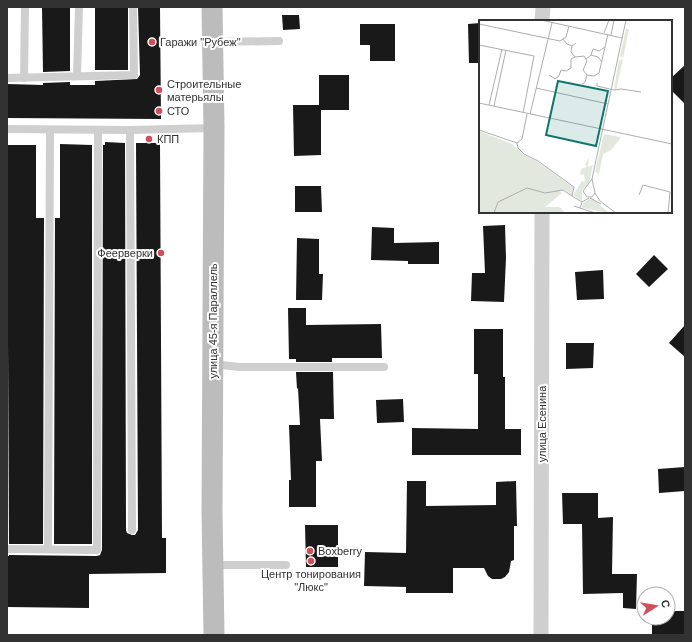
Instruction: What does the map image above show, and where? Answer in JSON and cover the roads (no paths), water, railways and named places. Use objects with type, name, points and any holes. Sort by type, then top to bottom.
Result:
[{"type":"main road","name":"улица 45-я Параллель","points":[[212,7],[214,128],[212,512],[214,635]]},
{"type":"street","points":[[542,7],[542,20]]},
{"type":"street","name":"улица Есенина","points":[[541,635],[542,213]]},
{"type":"lane","points":[[24,78],[25,7]]},
{"type":"lane","points":[[77,76],[79,7]]},
{"type":"lane","points":[[7,78],[134,74],[133,7]]},
{"type":"lane","points":[[212,42],[279,41]]},
{"type":"lane","points":[[7,129],[130,130],[214,128]]},
{"type":"lane","points":[[48,549],[50,130]]},
{"type":"lane","points":[[7,549],[97,550],[98,130]]},
{"type":"lane","points":[[130,130],[132,530]]},
{"type":"lane","points":[[213,364],[239,367],[384,367]]},
{"type":"lane","points":[[214,565],[286,565]]},
{"type":"place","name":"Гаражи \"Рубеж\"","points":[[152,42]]},
{"type":"place","name":"Строительные матерьялы","points":[[159,90]]},
{"type":"place","name":"СТО","points":[[159,111]]},
{"type":"place","name":"КПП","points":[[149,139]]},
{"type":"place","name":"Феерверки","points":[[161,253]]},
{"type":"place","name":"Boxberry","points":[[310,551]]},
{"type":"place","name":"Центр тонирования \"Люкс\"","points":[[311,561]]}]
